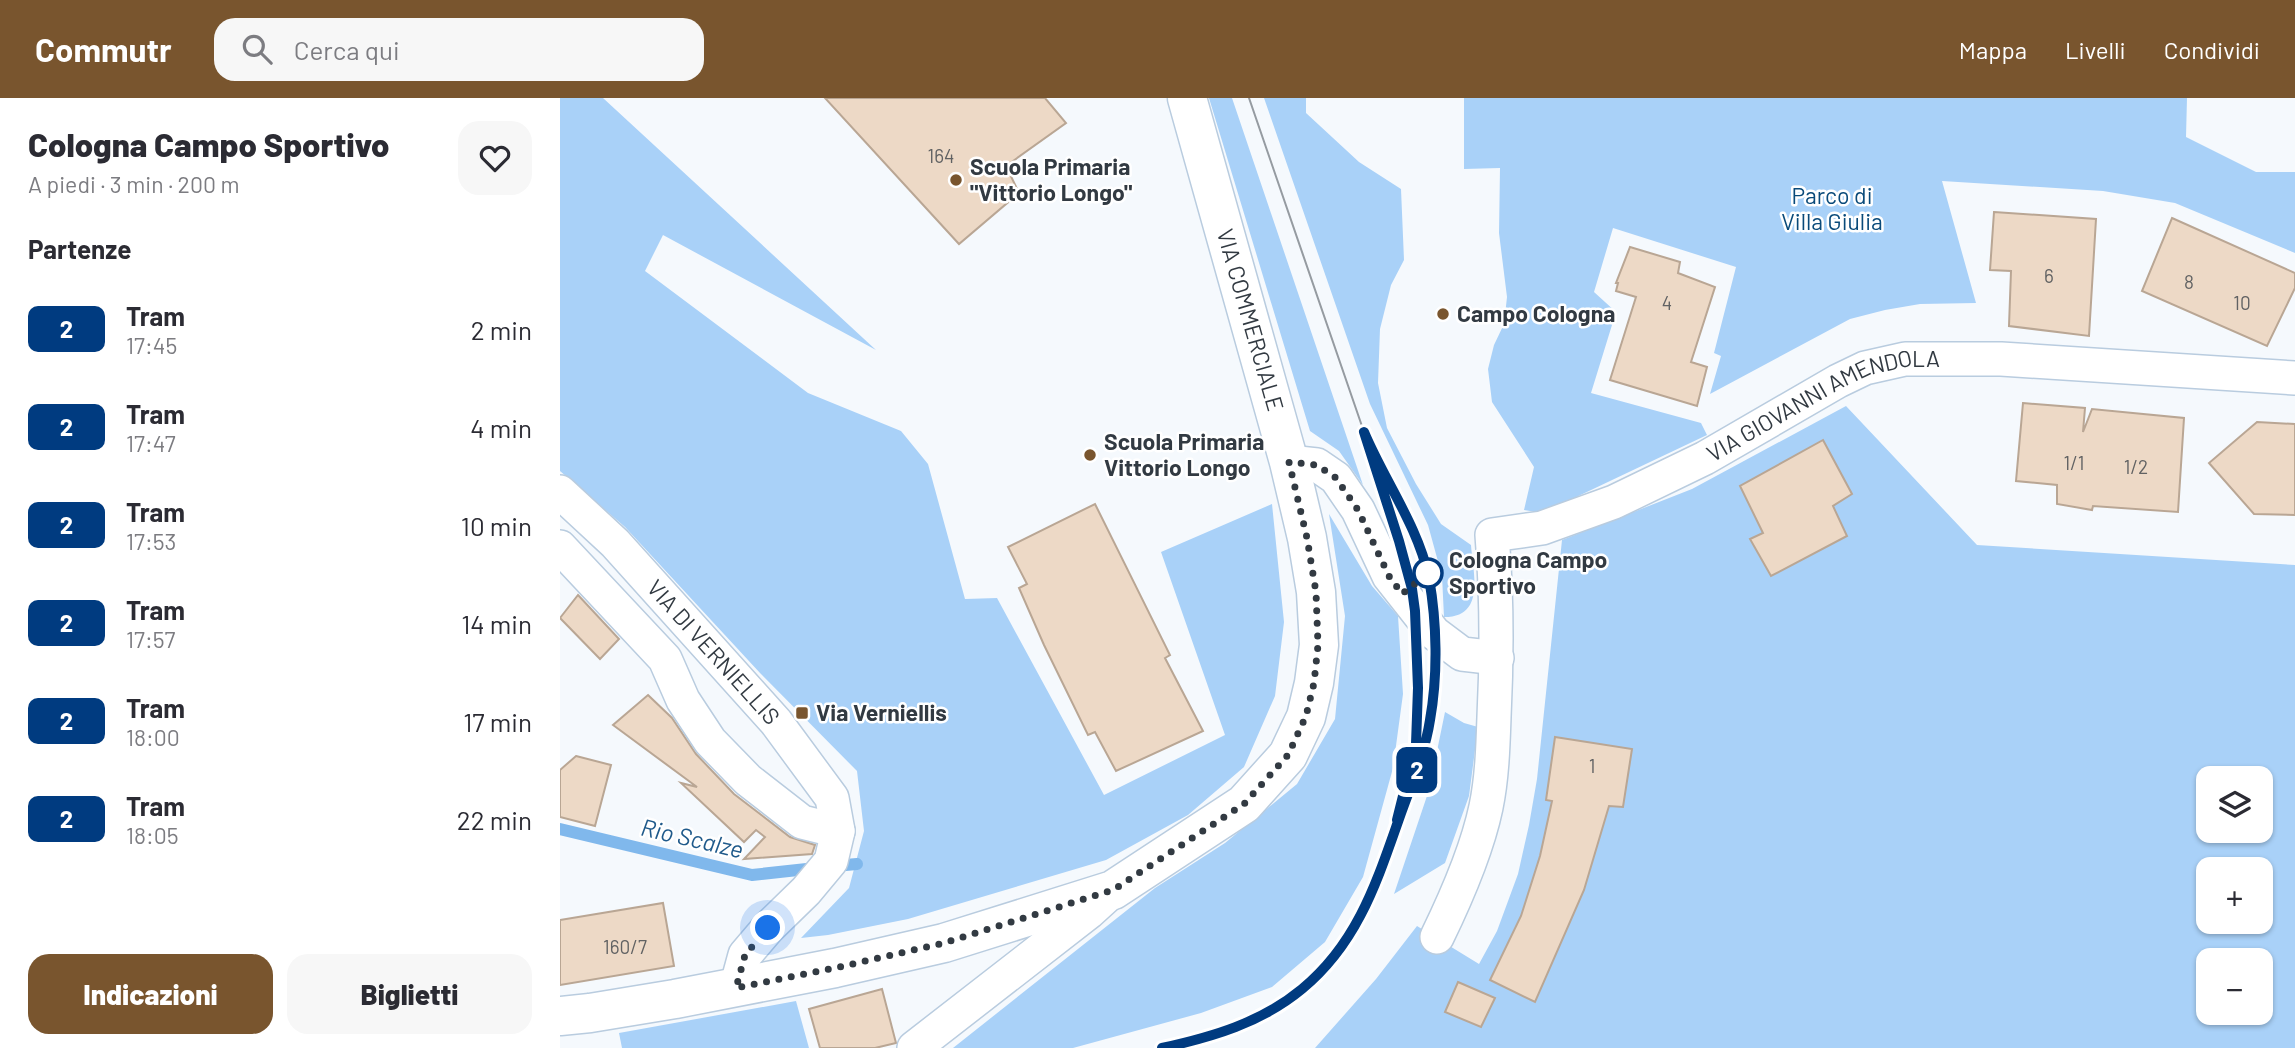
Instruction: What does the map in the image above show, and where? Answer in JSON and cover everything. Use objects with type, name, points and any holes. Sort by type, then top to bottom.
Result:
[{"type":"main road","name":"VIA COMMERCIALE","points":[[560,1016],[736,988],[835,968],[944,943],[1113,890],[1244,804],[1288,755],[1306,716],[1314,683],[1318,645],[1316,592],[1307,538],[1289,462],[1187,98]]},
{"type":"street","name":"VIA GIOVANNI AMENDOLA","points":[[1437,937],[1461,886],[1486,808],[1493,742],[1497,658],[1497,590],[1492,535],[1542,528],[1614,502],[1705,458],[1838,381],[1865,368],[1905,359],[2001,359],[2295,378]]},
{"type":"street","points":[[1289,462],[1317,465],[1336,478],[1358,510],[1389,576],[1434,633],[1462,654],[1497,658]]},
{"type":"street","name":"VIA DI VERNIELLIS","points":[[560,492],[615,542],[776,722],[832,799],[838,831],[831,861],[745,955],[736,988]]},
{"type":"street","name":"VIA DI VERNIELLIS","points":[[560,547],[665,659],[683,700],[710,741],[748,780],[802,822],[838,831]]},
{"type":"street","points":[[914,1048],[1113,890]]},
{"type":"green space","points":[[560,98],[603,98],[876,350],[663,235],[645,271],[808,393],[901,431],[928,464],[965,599],[997,598],[1104,795],[1225,735],[1161,552],[1272,504],[1284,622],[1275,696],[1244,767],[1188,815],[1106,860],[908,919],[801,938],[849,888],[864,831],[857,771],[760,673],[625,527],[560,471]]},
{"type":"green space","points":[[1209,98],[1232,98],[1363,485],[1339,451],[1310,431]]},
{"type":"green space","points":[[1264,98],[1306,98],[1306,113],[1359,162],[1401,189],[1404,260],[1391,285],[1380,329],[1378,383],[1387,428],[1416,484],[1441,524],[1471,545],[1474,580],[1472,602],[1466,610],[1457,615],[1444,617],[1442,576],[1428,525],[1370,404]]},
{"type":"green space","name":"Parco di Villa Giulia","points":[[1464,98],[2187,98],[2186,137],[2256,172],[2295,172],[2295,253],[2175,203],[2103,191],[1942,181],[1976,303],[1920,304],[1850,319],[1710,394],[1721,356],[1714,353],[1736,267],[1613,228],[1594,292],[1616,312],[1591,393],[1701,423],[1707,435],[1551,509],[1536,512],[1524,510],[1534,467],[1492,402],[1488,369],[1494,345],[1504,324],[1507,297],[1499,233],[1500,168],[1464,169]]},
{"type":"green space","points":[[1846,406],[1977,545],[2295,565],[2295,1048],[1315,1048],[1376,979],[1417,926],[1479,964],[1497,931],[1518,874],[1537,779],[1562,540],[1692,489]]},
{"type":"green space","points":[[1329,514],[1372,586],[1398,616],[1403,694],[1393,768],[1363,877],[1325,942],[1272,987],[1201,1013],[1073,1048],[953,1048],[1155,888],[1225,843],[1297,784],[1335,719],[1345,616]]},
{"type":"green space","points":[[1445,712],[1464,723],[1478,727],[1469,796],[1445,863],[1394,894],[1429,790]]},
{"type":"green space","points":[[796,1001],[809,1048],[622,1048],[619,1033]]},
{"type":"building","name":"Scuola Primaria \"Vittorio Longo\"","points":[[825,98],[1045,98],[1066,123],[1006,166],[1019,193],[959,244]]},
{"type":"building","points":[[1994,212],[2096,219],[2089,336],[2009,326],[2011,271],[1990,270]]},
{"type":"building","points":[[2172,218],[2295,273],[2295,288],[2267,346],[2142,291]]},
{"type":"building","points":[[1630,247],[1680,262],[1678,273],[1715,287],[1691,362],[1707,367],[1697,406],[1610,380],[1636,297],[1616,291],[1616,283]]},
{"type":"building","points":[[2023,403],[2085,408],[2083,432],[2092,409],[2184,418],[2178,512],[2093,506],[2092,510],[2057,504],[2057,485],[2016,481]]},
{"type":"building","points":[[2257,422],[2295,424],[2295,515],[2254,514],[2209,463]]},
{"type":"building","points":[[1823,440],[1852,494],[1833,506],[1847,536],[1771,576],[1750,539],[1763,533],[1740,486]]},
{"type":"building","points":[[1095,504],[1170,655],[1165,658],[1203,731],[1116,771],[1095,732],[1088,735],[1044,645],[1019,588],[1027,584],[1008,547]]},
{"type":"building","points":[[578,595],[619,639],[600,659],[560,618]]},
{"type":"building","points":[[648,695],[672,718],[696,754],[734,794],[790,837],[815,845],[812,854],[744,859],[765,837],[756,830],[744,842],[681,783],[697,787],[613,725]]},
{"type":"building","points":[[1555,737],[1632,749],[1623,807],[1609,806],[1584,890],[1535,1002],[1490,980],[1521,916],[1540,856],[1552,801],[1546,800]]},
{"type":"building","points":[[576,756],[611,765],[595,826],[560,817],[560,770]]},
{"type":"building","points":[[663,903],[674,966],[560,985],[560,920]]},
{"type":"building","points":[[1458,982],[1495,998],[1481,1027],[1445,1012]]},
{"type":"building","points":[[882,989],[896,1043],[875,1048],[820,1048],[809,1009]]},
{"type":"waterway","name":"Rio Scalze","points":[[560,829],[752,875],[816,868]]},
{"type":"waterway","name":"Rio Scalze","points":[[834,866],[857,864]]},
{"type":"tram line","points":[[1249,98],[1364,432],[1412,589],[1418,688],[1416,744],[1391,843]]},
{"type":"tram line","name":"2","points":[[1162,1048],[1236,1028],[1256,1019],[1290,999],[1320,973],[1347,939],[1371,898],[1423,753],[1431,719],[1435,657],[1428,573],[1415,536],[1364,432],[1399,541],[1415,611],[1418,688],[1416,744],[1397,820]]},
{"type":"tram line","points":[[1386,479],[1422,553],[1433,600],[1435,682],[1422,756]]},
{"type":"tram line","points":[[1162,1048],[1230,1029],[1259,1017],[1309,983],[1351,933],[1370,900],[1394,835]]},
{"type":"place","name":"Scuola Primaria \"Vittorio Longo\"","points":[[956,180]]},
{"type":"place","name":"Campo Cologna","points":[[1443,314]]},
{"type":"place","name":"Scuola Primaria Vittorio Longo","points":[[1090,455]]},
{"type":"place","name":"Cologna Campo Sportivo","points":[[1428,573]]},
{"type":"place","name":"Via Verniellis","points":[[802,713]]},
{"type":"route","points":[[768,928],[745,955],[736,988],[944,943],[1113,890],[1244,804],[1288,755],[1306,716],[1314,683],[1318,645],[1316,592],[1307,538],[1289,462],[1317,465],[1336,478],[1358,510],[1389,576],[1402,594],[1428,573]]}]
